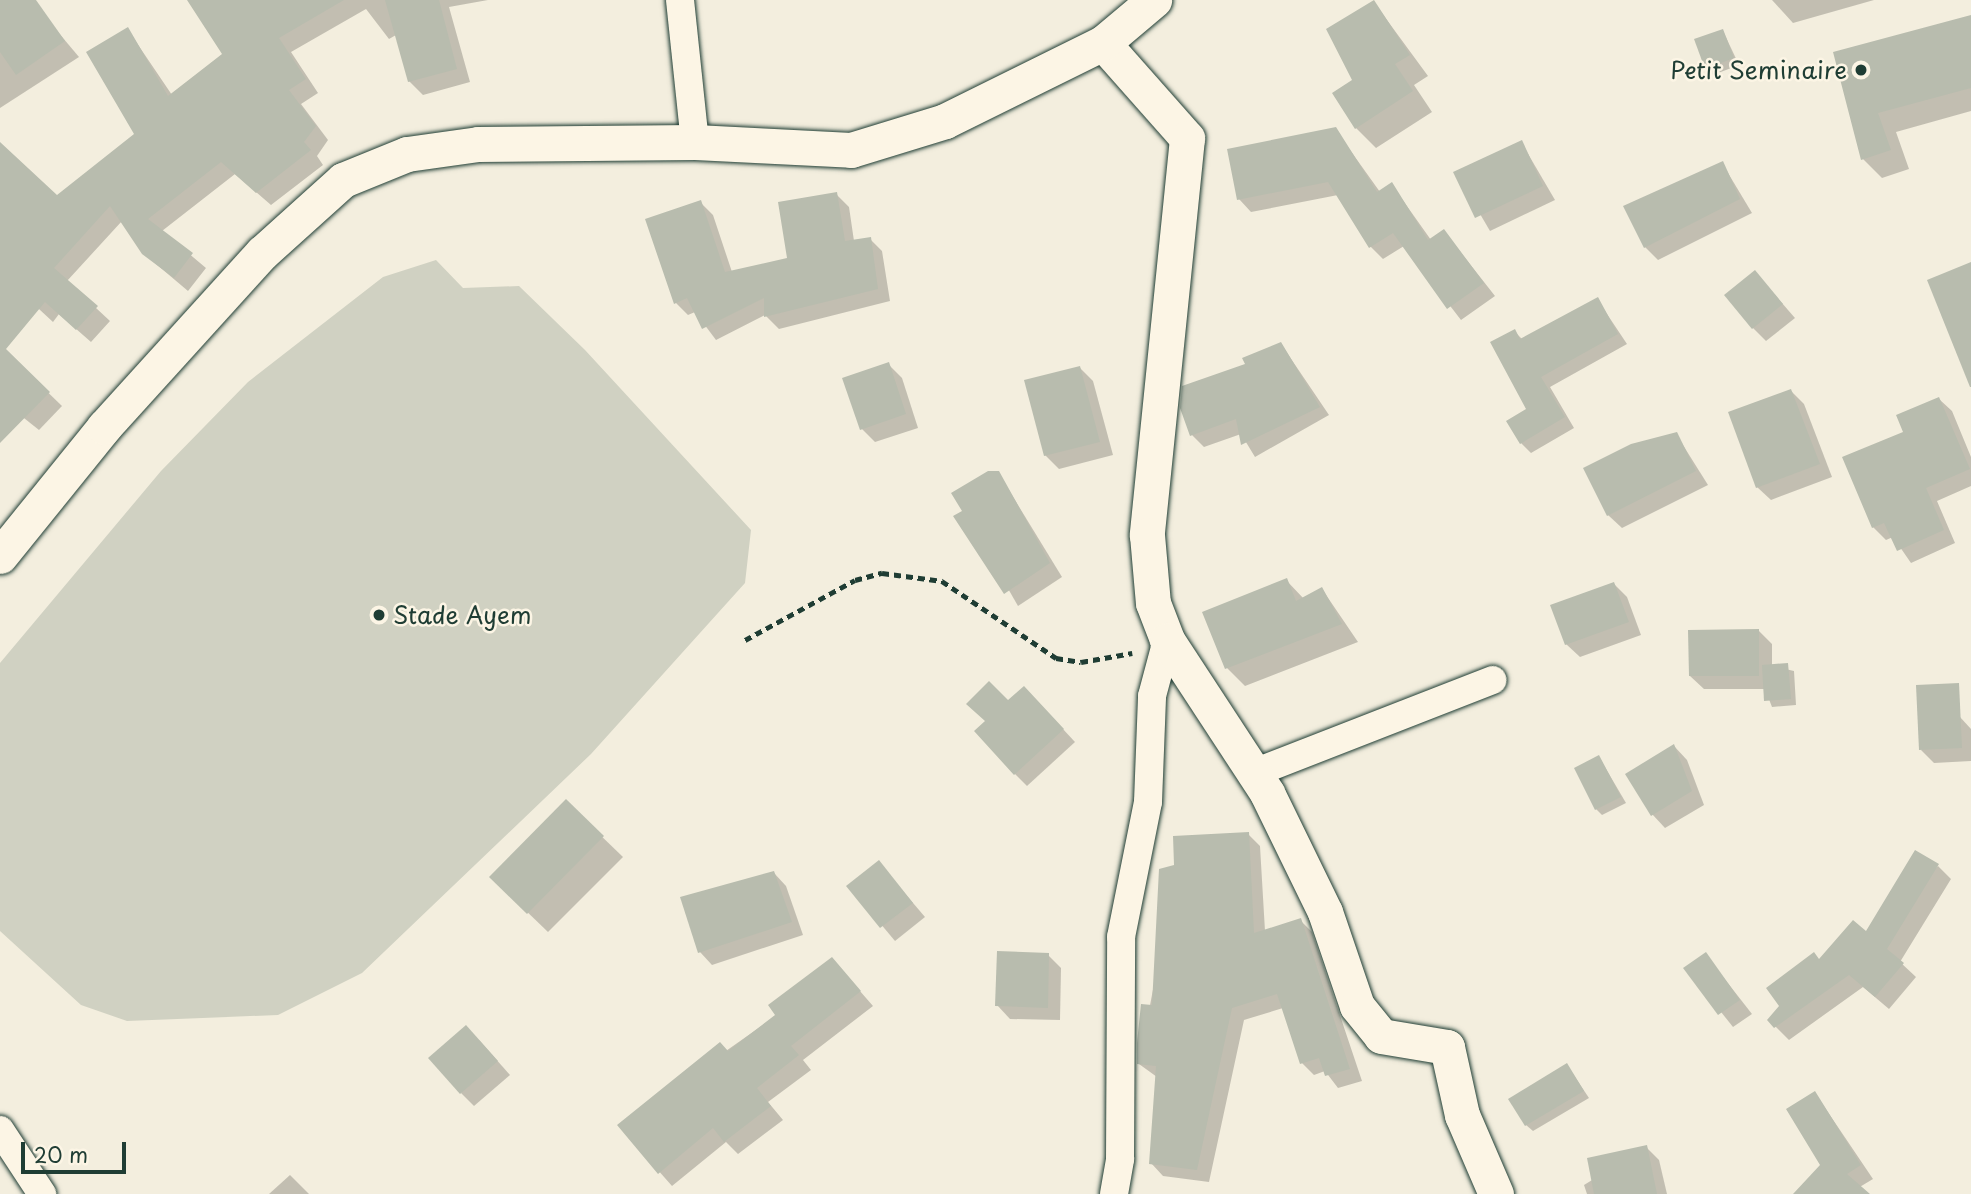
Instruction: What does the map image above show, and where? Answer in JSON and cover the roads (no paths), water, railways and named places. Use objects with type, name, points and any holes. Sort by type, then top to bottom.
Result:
[{"type":"street","points":[[680,0],[695,142]]},
{"type":"street","points":[[0,556],[104,427],[253,264],[343,180],[407,154],[478,145],[695,142],[839,150],[897,139],[1103,43],[1154,0]]},
{"type":"street","points":[[1103,43],[1187,138],[1147,535],[1153,603],[1167,640],[1254,773],[1325,912],[1357,1006],[1381,1036],[1447,1047],[1462,1115],[1496,1194]]},
{"type":"street","points":[[1114,1194],[1120,1159],[1121,937],[1148,802],[1152,696],[1167,640]]},
{"type":"street","points":[[1254,773],[1492,680]]},
{"type":"street","points":[[0,1130],[42,1194]]},
{"type":"place","name":"Petit Seminaire","points":[[1861,70]]},
{"type":"place","name":"Stade Ayem","points":[[379,615]]}]
